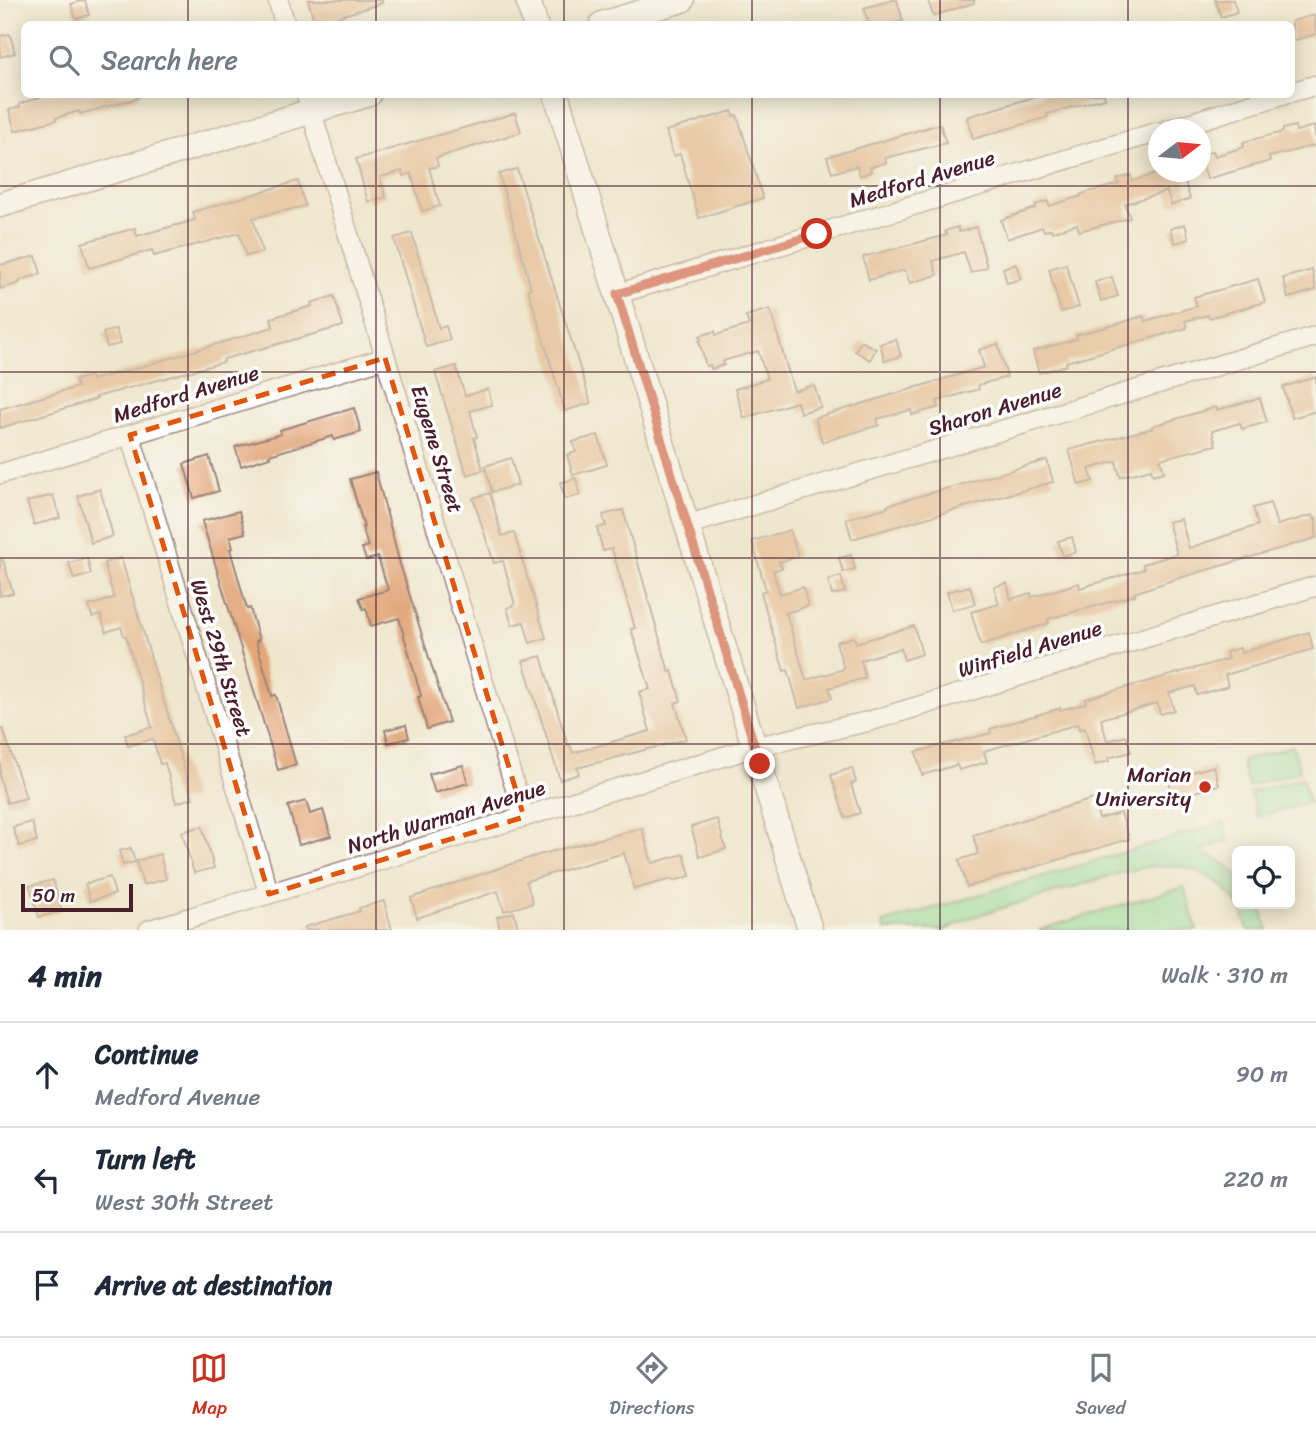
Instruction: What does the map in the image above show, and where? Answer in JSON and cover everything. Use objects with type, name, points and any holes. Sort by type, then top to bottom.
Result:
[{"type":"main road","points":[[528,0],[534,21]]},
{"type":"main road","points":[[612,21],[682,0]]},
{"type":"main road","points":[[0,205],[309,103],[342,98]]},
{"type":"main road","points":[[557,98],[810,930]]},
{"type":"street","points":[[278,0],[284,21]]},
{"type":"street","points":[[1295,91],[1316,85]]},
{"type":"street","points":[[1203,119],[1271,98]]},
{"type":"street","name":"Eugene Street","points":[[309,103],[524,817]]},
{"type":"street","name":"Medford Avenue","points":[[617,294],[1148,135]]},
{"type":"street","name":"Sharon Avenue","points":[[687,525],[1316,336]]},
{"type":"street","name":"Medford Avenue","points":[[0,474],[386,358]]},
{"type":"street","name":"West 29th Street","points":[[130,435],[269,894]]},
{"type":"street","name":"Winfield Avenue","points":[[755,747],[870,721],[1316,586]]},
{"type":"street","name":"North Warman Avenue","points":[[149,930],[755,747]]},
{"type":"highlighted area","points":[[385,358],[524,817],[269,894],[130,435]]},
{"type":"green space","points":[[1293,746],[1300,771],[1248,786],[1241,761]]},
{"type":"green space","points":[[1302,778],[1309,802],[1257,817],[1250,793]]},
{"type":"green space","points":[[1224,823],[1229,841],[1200,850],[1232,870],[1232,896],[1204,874],[1186,868],[1149,867],[1130,870],[972,917],[945,930],[885,930],[883,923]]},
{"type":"green space","points":[[1184,887],[1197,930],[1038,930]]},
{"type":"green space","points":[[1240,909],[1261,909],[1268,930],[1248,930]]},
{"type":"building","points":[[85,0],[89,15],[76,19],[71,4]]},
{"type":"building","points":[[308,0],[382,0],[382,3],[325,21],[314,21]]},
{"type":"building","points":[[897,0],[903,21],[868,21],[864,8]]},
{"type":"building","points":[[928,0],[974,0],[974,3],[933,16]]},
{"type":"building","points":[[1215,0],[1233,0],[1237,12],[1221,17]]},
{"type":"building","points":[[1314,15],[1316,34],[1295,40],[1295,21],[1292,21]]},
{"type":"building","points":[[10,34],[15,53],[0,57],[0,36]]},
{"type":"building","points":[[38,98],[138,98],[80,114],[79,111],[15,131],[9,110],[20,107],[19,104]]},
{"type":"building","points":[[1031,98],[1105,98],[973,139],[967,117]]},
{"type":"building","points":[[732,111],[734,116],[737,115],[763,198],[699,218],[680,154],[673,156],[666,131]]},
{"type":"building","points":[[515,113],[521,132],[436,158],[438,166],[429,168],[440,206],[422,211],[411,173],[403,176],[402,171],[380,177],[386,197],[368,202],[356,159]]},
{"type":"building","points":[[940,124],[946,143],[885,158],[886,163],[870,167],[871,172],[860,176],[857,166],[832,173],[827,157]]},
{"type":"building","points":[[1295,126],[1296,131],[1314,126],[1316,145],[1269,157],[1270,161],[1211,178],[1211,152],[1215,156],[1244,147],[1243,142],[1283,132],[1283,129]]},
{"type":"building","points":[[517,169],[591,403],[565,411],[528,289],[531,288],[499,174]]},
{"type":"building","points":[[1131,175],[1132,181],[1148,176],[1148,182],[1185,182],[1190,199],[1171,205],[1167,191],[1125,204],[1130,218],[1079,231],[1077,224],[1052,232],[1051,229],[1044,231],[1042,227],[1007,239],[1001,220],[1048,201],[1049,206],[1119,184],[1117,179]]},
{"type":"building","points":[[298,181],[305,206],[253,218],[262,252],[246,256],[239,233],[154,256],[152,250],[89,268],[82,243],[135,228],[137,236],[195,220],[193,212]]},
{"type":"building","points":[[1185,224],[1189,239],[1175,243],[1170,229]]},
{"type":"building","points":[[958,227],[959,232],[976,227],[987,267],[971,273],[964,252],[933,261],[937,275],[910,283],[905,270],[869,280],[863,257],[947,235],[945,231]]},
{"type":"building","points":[[412,233],[439,328],[446,326],[450,340],[426,347],[394,238]]},
{"type":"building","points":[[36,256],[41,274],[0,289],[0,265]]},
{"type":"building","points":[[1016,264],[1021,279],[1007,283],[1003,268]]},
{"type":"building","points":[[1066,264],[1079,307],[1061,312],[1049,269]]},
{"type":"building","points":[[1312,270],[1316,290],[1288,298],[1283,278]]},
{"type":"building","points":[[1112,277],[1118,296],[1101,301],[1095,282]]},
{"type":"building","points":[[1258,279],[1265,302],[1209,318],[1208,315],[1185,321],[1187,328],[1066,362],[1067,365],[1039,373],[1033,351],[1077,339],[1076,335],[1143,316],[1145,321],[1197,306],[1194,297]]},
{"type":"building","points":[[334,296],[343,326],[96,397],[0,428],[0,409],[77,387],[75,380],[90,376],[91,380],[134,369],[273,327],[271,318],[312,306],[311,303]]},
{"type":"building","points":[[770,309],[794,391],[814,385],[821,407],[800,413],[797,402],[744,418],[735,389],[767,379],[758,351],[723,361],[724,365],[711,369],[710,365],[706,366],[700,336],[715,331],[716,335],[749,325],[746,316]]},
{"type":"building","points":[[116,329],[120,344],[107,347],[103,333]]},
{"type":"building","points":[[896,339],[901,356],[885,361],[880,344]]},
{"type":"building","points":[[861,341],[876,349],[870,360],[855,351]]},
{"type":"building","points":[[998,344],[1007,377],[978,385],[979,389],[937,401],[939,407],[912,415],[911,410],[877,419],[879,425],[822,442],[815,418],[984,367],[979,350]]},
{"type":"building","points":[[456,366],[465,396],[488,389],[492,405],[470,411],[483,470],[467,475],[435,372]]},
{"type":"building","points":[[1316,377],[1316,411],[1292,418],[1283,387]]},
{"type":"building","points":[[1260,398],[1267,422],[1242,429],[1240,423],[1212,431],[1216,445],[1160,459],[1164,472],[1153,475],[1151,469],[1120,477],[1116,461],[1089,469],[1093,481],[1079,485],[1069,450],[1153,428],[1152,426],[1216,407],[1217,410]]},
{"type":"building","points":[[354,408],[361,432],[334,440],[333,436],[241,466],[235,447],[281,434],[280,430]]},
{"type":"building","points":[[598,435],[607,465],[573,475],[567,455],[576,452],[573,442]]},
{"type":"building","points":[[209,456],[219,491],[194,498],[184,464]]},
{"type":"building","points":[[511,458],[518,485],[492,492],[485,466]]},
{"type":"building","points":[[1047,460],[1053,482],[852,539],[846,519]]},
{"type":"building","points":[[376,472],[400,564],[449,722],[427,729],[418,697],[421,696],[399,618],[371,626],[366,608],[363,609],[359,598],[388,590],[378,557],[366,560],[362,548],[368,546],[350,479]]},
{"type":"building","points":[[576,478],[580,495],[565,499],[560,483]]},
{"type":"building","points":[[100,489],[113,536],[91,543],[78,496]]},
{"type":"building","points":[[490,493],[502,536],[514,533],[546,638],[530,643],[524,622],[512,625],[507,608],[515,605],[503,561],[494,563],[473,498]]},
{"type":"building","points":[[53,495],[60,518],[34,525],[27,502]]},
{"type":"building","points":[[1270,503],[1277,525],[1313,515],[1314,519],[1316,518],[1316,538],[1176,579],[1134,593],[1135,595],[1048,619],[1049,623],[981,645],[971,612],[999,604],[994,587],[1007,583],[1011,599],[1031,593],[1032,597],[1079,583],[1080,588],[1144,569],[1143,564],[1177,554],[1168,522],[1181,519],[1189,548],[1258,525],[1253,508]]},
{"type":"building","points":[[623,510],[669,672],[672,671],[681,701],[675,703],[686,739],[577,768],[579,774],[560,780],[523,661],[541,656],[568,746],[570,745],[573,753],[650,731],[639,692],[650,689],[631,629],[635,628],[612,549],[603,551],[597,528],[606,526],[603,515]]},
{"type":"building","points":[[239,511],[245,533],[230,537],[233,548],[230,549],[247,609],[250,608],[259,640],[256,641],[272,696],[276,695],[296,765],[278,770],[202,521]]},
{"type":"building","points":[[790,530],[798,556],[779,562],[782,568],[773,571],[780,594],[803,587],[808,606],[786,613],[806,680],[844,669],[836,642],[854,637],[856,643],[914,626],[922,654],[904,660],[901,648],[861,660],[865,678],[829,688],[832,698],[799,708],[788,670],[784,671],[761,592],[766,590],[752,541]]},
{"type":"building","points":[[1072,537],[1076,552],[1063,556],[1058,541]]},
{"type":"building","points":[[851,555],[855,569],[843,572],[839,558]]},
{"type":"building","points":[[87,558],[91,574],[74,579],[69,563]]},
{"type":"building","points":[[121,558],[193,798],[176,803],[165,763],[160,764],[153,739],[128,746],[125,735],[152,727],[126,636],[121,627],[106,632],[101,615],[92,617],[89,606],[114,598],[104,563]]},
{"type":"building","points":[[0,560],[3,560],[13,593],[0,596]]},
{"type":"building","points":[[841,576],[845,592],[832,595],[828,580]]},
{"type":"building","points":[[970,586],[975,604],[952,610],[947,592]]},
{"type":"building","points":[[1309,632],[1313,649],[1225,675],[1228,686],[1197,695],[1195,686],[1169,693],[1174,710],[1160,714],[1157,703],[1101,719],[1107,741],[1126,736],[1131,752],[1108,758],[1109,761],[1095,765],[1085,728],[1079,730],[1078,724],[984,751],[987,762],[959,770],[957,765],[922,775],[916,752],[991,733],[990,729],[1086,703],[1085,699],[1228,659],[1226,652],[1240,648],[1241,653]]},
{"type":"building","points":[[406,725],[409,738],[388,743],[385,730]]},
{"type":"building","points":[[0,729],[3,729],[26,798],[7,803],[0,778]]},
{"type":"building","points":[[463,765],[468,783],[435,793],[429,774]]},
{"type":"building","points":[[1214,766],[1219,785],[1174,798],[1168,779]]},
{"type":"building","points":[[852,768],[856,782],[851,784],[860,813],[845,818],[831,775]]},
{"type":"building","points":[[1093,799],[1099,819],[1121,813],[1129,839],[967,887],[959,860],[978,854],[973,835]]},
{"type":"building","points":[[306,801],[310,814],[323,810],[331,836],[299,845],[288,806]]},
{"type":"building","points":[[717,819],[726,849],[700,857],[691,827]]},
{"type":"building","points":[[32,822],[37,841],[19,846],[13,827]]},
{"type":"building","points":[[202,826],[214,868],[194,873],[182,832]]},
{"type":"building","points":[[642,828],[652,863],[684,854],[690,876],[634,889],[624,853],[526,881],[533,903],[504,911],[498,891],[417,918],[411,898],[535,856]]},
{"type":"building","points":[[131,848],[135,862],[123,865],[119,851]]},
{"type":"building","points":[[160,854],[166,879],[143,885],[136,861]]},
{"type":"building","points":[[110,877],[115,894],[90,901],[85,884]]},
{"type":"building","points":[[53,880],[62,911],[39,917],[30,886]]},
{"type":"building","points":[[384,901],[392,930],[305,930],[305,927]]},
{"type":"building","points":[[514,912],[518,928],[500,930],[497,917]]},
{"type":"place","name":"Marian University","points":[[1205,787]]},
{"type":"route","points":[[760,764],[617,294],[817,234]]}]
